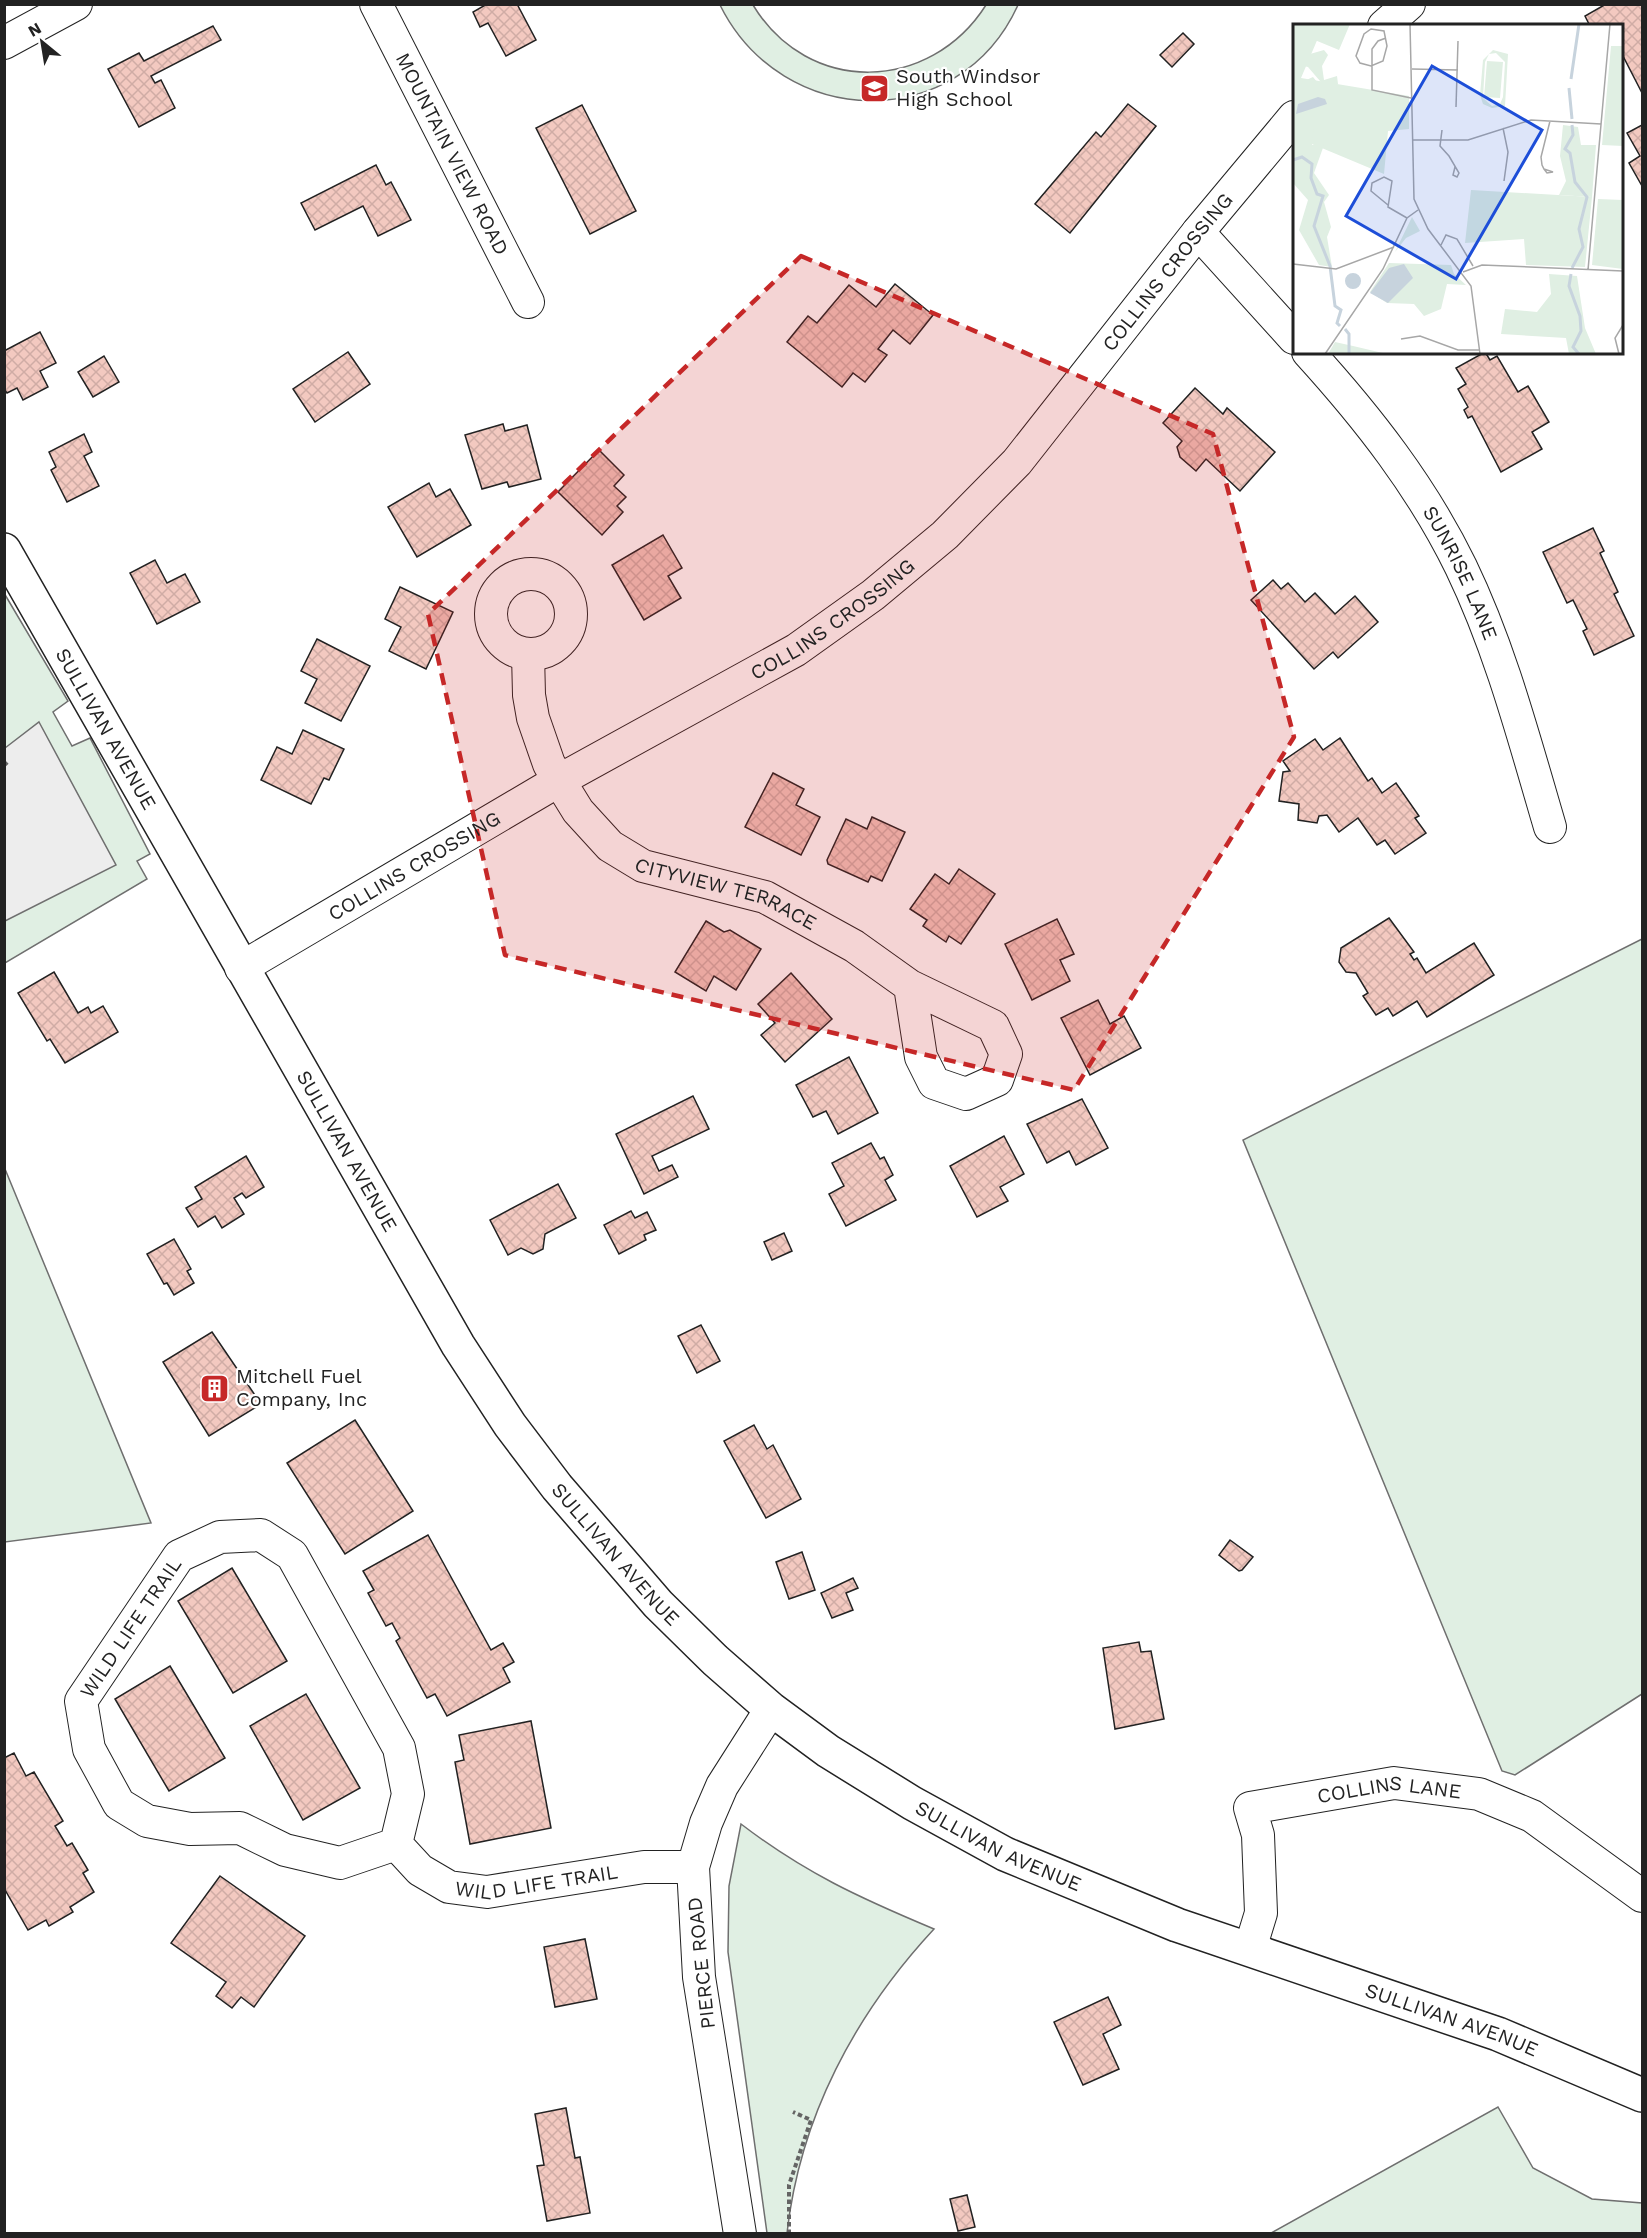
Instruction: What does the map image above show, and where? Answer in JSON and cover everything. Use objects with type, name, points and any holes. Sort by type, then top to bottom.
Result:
[{"type":"main road","name":"SULLIVAN AVENUE","points":[[4,550],[458,1345],[510,1425],[557,1487],[658,1604],[715,1660],[771,1709],[828,1751],[912,1803],[1005,1854],[1177,1925],[1497,2034],[1642,2095]]},
{"type":"street","points":[[4,44],[76,4]]},
{"type":"street","name":"MOUNTAIN VIEW ROAD","points":[[376,4],[528,302]]},
{"type":"street","points":[[1386,24],[1409,4]]},
{"type":"street","name":"COLLINS CROSSING","points":[[241,968],[558,781],[796,650],[873,595],[936,542],[1017,462],[1198,232],[1293,118]]},
{"type":"street","points":[[1198,232],[1293,337]]},
{"type":"street","name":"SUNRISE LANE","points":[[1310,354],[1368,421],[1403,466],[1461,567],[1500,662],[1550,827]]},
{"type":"street","name":"CITYVIEW TERRACE","points":[[528,654],[529,695],[541,745],[558,781],[578,811],[610,846],[643,866],[765,897],[854,946],[910,986]]},
{"type":"street","name":"WILD LIFE TRAIL","points":[[261,1535],[292,1555],[399,1748],[408,1794],[396,1844],[340,1863],[285,1850],[240,1827],[190,1829],[147,1821],[119,1804],[89,1749],[81,1701],[179,1556],[220,1537],[261,1535]]},
{"type":"street","name":"PIERCE ROAD","points":[[740,2234],[699,1977],[693,1867],[706,1822],[722,1786],[771,1709]]},
{"type":"street","name":"COLLINS LANE","points":[[1250,1949],[1260,1912],[1258,1835],[1250,1808],[1394,1783],[1479,1794],[1532,1816],[1642,1896]]},
{"type":"street","name":"WILD LIFE TRAIL","points":[[396,1844],[420,1870],[449,1887],[487,1892],[644,1867],[693,1867]]},
{"type":"path","points":[[4,762],[9,767]]},
{"type":"path","points":[[789,2234],[789,2185],[811,2120],[793,2112]]},
{"type":"highlighted area","points":[[801,256],[1213,434],[1294,737],[1074,1090],[505,955],[428,614]]},
{"type":"green space","points":[[720,5],[753,5],[777,35],[805,56],[836,68],[869,72],[902,68],[934,55],[962,34],[986,5],[1018,5],[991,47],[955,77],[914,95],[870,101],[826,94],[784,76],[748,46]]},
{"type":"green space","points":[[4,593],[68,701],[53,712],[72,746],[90,738],[150,854],[137,861],[147,879],[5,963]]},
{"type":"green space","points":[[1642,939],[1642,1694],[1515,1775],[1502,1771],[1243,1140]]},
{"type":"green space","points":[[5,1169],[151,1523],[5,1542]]},
{"type":"green space","points":[[741,1824],[811,1871],[934,1929],[880,1996],[856,2032],[836,2069],[818,2108],[804,2149],[787,2233],[767,2233],[728,1952],[729,1886]]},
{"type":"green space","points":[[1498,2107],[1533,2168],[1592,2199],[1642,2203],[1642,2233],[1271,2233]]},
{"type":"shaded area","points":[[39,722],[116,865],[5,921],[5,748]]},
{"type":"building","points":[[487,4],[517,4],[536,40],[506,56],[488,23],[480,27],[473,12]]},
{"type":"building","points":[[1606,4],[1642,4],[1642,93],[1623,56],[1623,24],[1589,24],[1585,16]]},
{"type":"building","points":[[213,26],[221,40],[151,76],[155,83],[161,80],[175,108],[139,127],[108,69],[139,53],[144,61]]},
{"type":"building","points":[[1183,33],[1194,44],[1172,67],[1160,55]]},
{"type":"building","points":[[1128,104],[1156,126],[1070,233],[1035,204],[1096,132],[1101,137]]},
{"type":"building","points":[[582,105],[636,211],[590,234],[536,128]]},
{"type":"building","points":[[1642,125],[1642,186],[1629,163],[1640,156],[1627,133]]},
{"type":"building","points":[[376,165],[386,185],[391,182],[411,220],[378,236],[363,206],[315,230],[301,203]]},
{"type":"building","points":[[895,284],[933,315],[910,344],[893,330],[878,349],[887,355],[865,382],[853,373],[842,387],[787,342],[808,316],[817,323],[849,285],[876,307]]},
{"type":"building","points":[[40,332],[56,363],[40,371],[48,387],[23,400],[17,388],[7,393],[4,389],[4,351]]},
{"type":"building","points":[[348,352],[370,384],[315,422],[293,389]]},
{"type":"building","points":[[1481,354],[1486,354],[1490,360],[1497,356],[1518,392],[1528,386],[1549,422],[1532,432],[1542,449],[1501,472],[1472,416],[1468,418],[1464,410],[1468,407],[1458,389],[1466,384],[1456,368]]},
{"type":"building","points":[[104,356],[119,382],[93,397],[78,372]]},
{"type":"building","points":[[1195,388],[1223,414],[1227,408],[1275,452],[1240,491],[1206,459],[1196,471],[1180,457],[1177,447],[1182,441],[1163,423]]},
{"type":"building","points":[[503,424],[505,431],[527,425],[541,479],[509,487],[507,482],[482,489],[465,435]]},
{"type":"building","points":[[84,434],[92,452],[84,456],[99,486],[67,502],[51,470],[56,467],[49,452]]},
{"type":"building","points":[[599,450],[624,475],[614,486],[626,497],[617,506],[623,512],[602,535],[558,492]]},
{"type":"building","points":[[429,483],[436,497],[450,489],[471,525],[417,557],[388,507]]},
{"type":"building","points":[[1593,528],[1604,551],[1600,553],[1618,592],[1614,594],[1634,636],[1594,655],[1583,631],[1587,629],[1573,600],[1567,603],[1543,552]]},
{"type":"building","points":[[663,535],[682,568],[668,576],[681,598],[644,620],[612,565]]},
{"type":"building","points":[[155,560],[167,583],[185,574],[200,602],[157,624],[130,573]]},
{"type":"building","points":[[1273,580],[1281,589],[1288,583],[1305,602],[1315,593],[1335,614],[1355,596],[1378,622],[1338,658],[1333,652],[1314,669],[1251,600]]},
{"type":"building","points":[[400,587],[453,612],[426,669],[389,651],[401,627],[385,619]]},
{"type":"building","points":[[317,639],[370,666],[341,721],[305,703],[317,679],[301,671]]},
{"type":"building","points":[[303,730],[344,749],[329,780],[324,778],[311,804],[261,780],[277,747],[292,754]]},
{"type":"building","points":[[1340,738],[1368,781],[1372,778],[1382,793],[1396,783],[1419,816],[1415,818],[1426,833],[1395,854],[1385,840],[1377,845],[1358,818],[1339,832],[1327,815],[1319,816],[1317,823],[1298,820],[1299,804],[1279,801],[1283,772],[1290,771],[1283,761],[1315,739],[1323,750]]},
{"type":"building","points":[[773,773],[804,789],[796,805],[820,817],[801,855],[745,827]]},
{"type":"building","points":[[872,817],[905,832],[882,881],[871,876],[868,882],[828,864],[827,860],[846,819],[867,829]]},
{"type":"building","points":[[959,869],[995,894],[961,944],[949,936],[946,942],[923,926],[927,920],[910,909],[935,874],[949,884]]},
{"type":"building","points":[[1389,918],[1414,952],[1410,954],[1414,960],[1417,958],[1426,973],[1474,943],[1494,975],[1427,1017],[1417,1001],[1393,1016],[1388,1008],[1376,1015],[1363,996],[1368,993],[1356,973],[1346,972],[1339,962],[1341,948]]},
{"type":"building","points":[[1057,919],[1074,954],[1060,960],[1070,981],[1032,1000],[1005,944]]},
{"type":"building","points":[[706,921],[724,932],[730,930],[761,949],[736,990],[714,976],[706,991],[675,972]]},
{"type":"building","points":[[54,972],[78,1013],[88,1007],[91,1013],[103,1006],[118,1032],[65,1063],[50,1039],[47,1041],[18,993]]},
{"type":"building","points":[[791,973],[832,1019],[785,1062],[761,1035],[775,1023],[758,1004]]},
{"type":"building","points":[[1098,1000],[1110,1024],[1124,1016],[1141,1048],[1090,1075],[1061,1018]]},
{"type":"building","points":[[849,1057],[878,1113],[838,1134],[826,1111],[813,1117],[796,1085]]},
{"type":"building","points":[[693,1096],[709,1129],[652,1156],[659,1171],[672,1165],[678,1177],[644,1194],[616,1134]]},
{"type":"building","points":[[1082,1099],[1108,1148],[1076,1165],[1069,1151],[1047,1163],[1027,1124]]},
{"type":"building","points":[[1004,1136],[1024,1174],[1000,1187],[1008,1201],[977,1217],[950,1166]]},
{"type":"building","points":[[871,1143],[880,1159],[884,1157],[893,1175],[885,1180],[896,1200],[846,1226],[829,1194],[844,1186],[832,1163]]},
{"type":"building","points":[[246,1156],[264,1187],[246,1198],[242,1193],[234,1198],[244,1214],[222,1228],[215,1216],[198,1227],[186,1208],[202,1199],[195,1187]]},
{"type":"building","points":[[558,1184],[576,1218],[545,1234],[543,1249],[533,1254],[521,1248],[508,1255],[490,1220]]},
{"type":"building","points":[[631,1211],[635,1218],[647,1212],[656,1230],[644,1235],[646,1240],[619,1254],[604,1225]]},
{"type":"building","points":[[784,1233],[792,1251],[772,1260],[764,1242]]},
{"type":"building","points":[[174,1239],[191,1269],[187,1271],[194,1283],[174,1295],[167,1283],[164,1284],[147,1254]]},
{"type":"building","points":[[701,1325],[720,1361],[697,1373],[678,1336]]},
{"type":"building","name":"Mitchell Fuel Company, Inc","points":[[212,1332],[261,1404],[209,1436],[163,1362]]},
{"type":"building","points":[[355,1420],[413,1511],[345,1554],[287,1463]]},
{"type":"building","points":[[754,1425],[767,1449],[773,1445],[801,1499],[766,1518],[724,1441]]},
{"type":"building","points":[[428,1535],[491,1650],[503,1643],[514,1662],[503,1668],[510,1682],[447,1716],[435,1694],[427,1698],[396,1641],[400,1638],[392,1623],[386,1626],[368,1593],[374,1590],[363,1571]]},
{"type":"building","points":[[1230,1540],[1253,1557],[1242,1570],[1239,1571],[1219,1555]]},
{"type":"building","points":[[802,1552],[815,1590],[789,1599],[776,1562]]},
{"type":"building","points":[[232,1568],[287,1661],[233,1693],[178,1601]]},
{"type":"building","points":[[853,1578],[858,1588],[846,1593],[853,1610],[832,1618],[821,1593]]},
{"type":"building","points":[[1139,1642],[1141,1652],[1151,1651],[1164,1719],[1115,1729],[1103,1648]]},
{"type":"building","points":[[170,1666],[225,1758],[169,1791],[115,1699]]},
{"type":"building","points":[[306,1694],[360,1788],[303,1820],[250,1726]]},
{"type":"building","points":[[531,1721],[551,1828],[470,1844],[455,1762],[464,1760],[459,1735]]},
{"type":"building","points":[[14,1753],[26,1776],[34,1772],[63,1821],[55,1826],[67,1846],[72,1843],[88,1870],[83,1873],[94,1892],[70,1907],[73,1912],[49,1926],[46,1920],[28,1930],[4,1888],[4,1758]]},
{"type":"building","points":[[220,1876],[305,1936],[254,2007],[241,1997],[232,2008],[216,1996],[226,1982],[171,1943]]},
{"type":"building","points":[[585,1939],[597,1999],[555,2007],[544,1947]]},
{"type":"building","points":[[1108,1997],[1121,2025],[1103,2034],[1119,2069],[1083,2085],[1054,2022]]},
{"type":"building","points":[[566,2108],[575,2158],[580,2157],[590,2213],[547,2221],[537,2166],[544,2165],[535,2114]]},
{"type":"building","points":[[967,2195],[975,2227],[958,2231],[950,2199]]},
{"type":"place","name":"South Windsor High School","points":[[875,88]]},
{"type":"place","name":"Mitchell Fuel Company, Inc","points":[[215,1388]]}]
